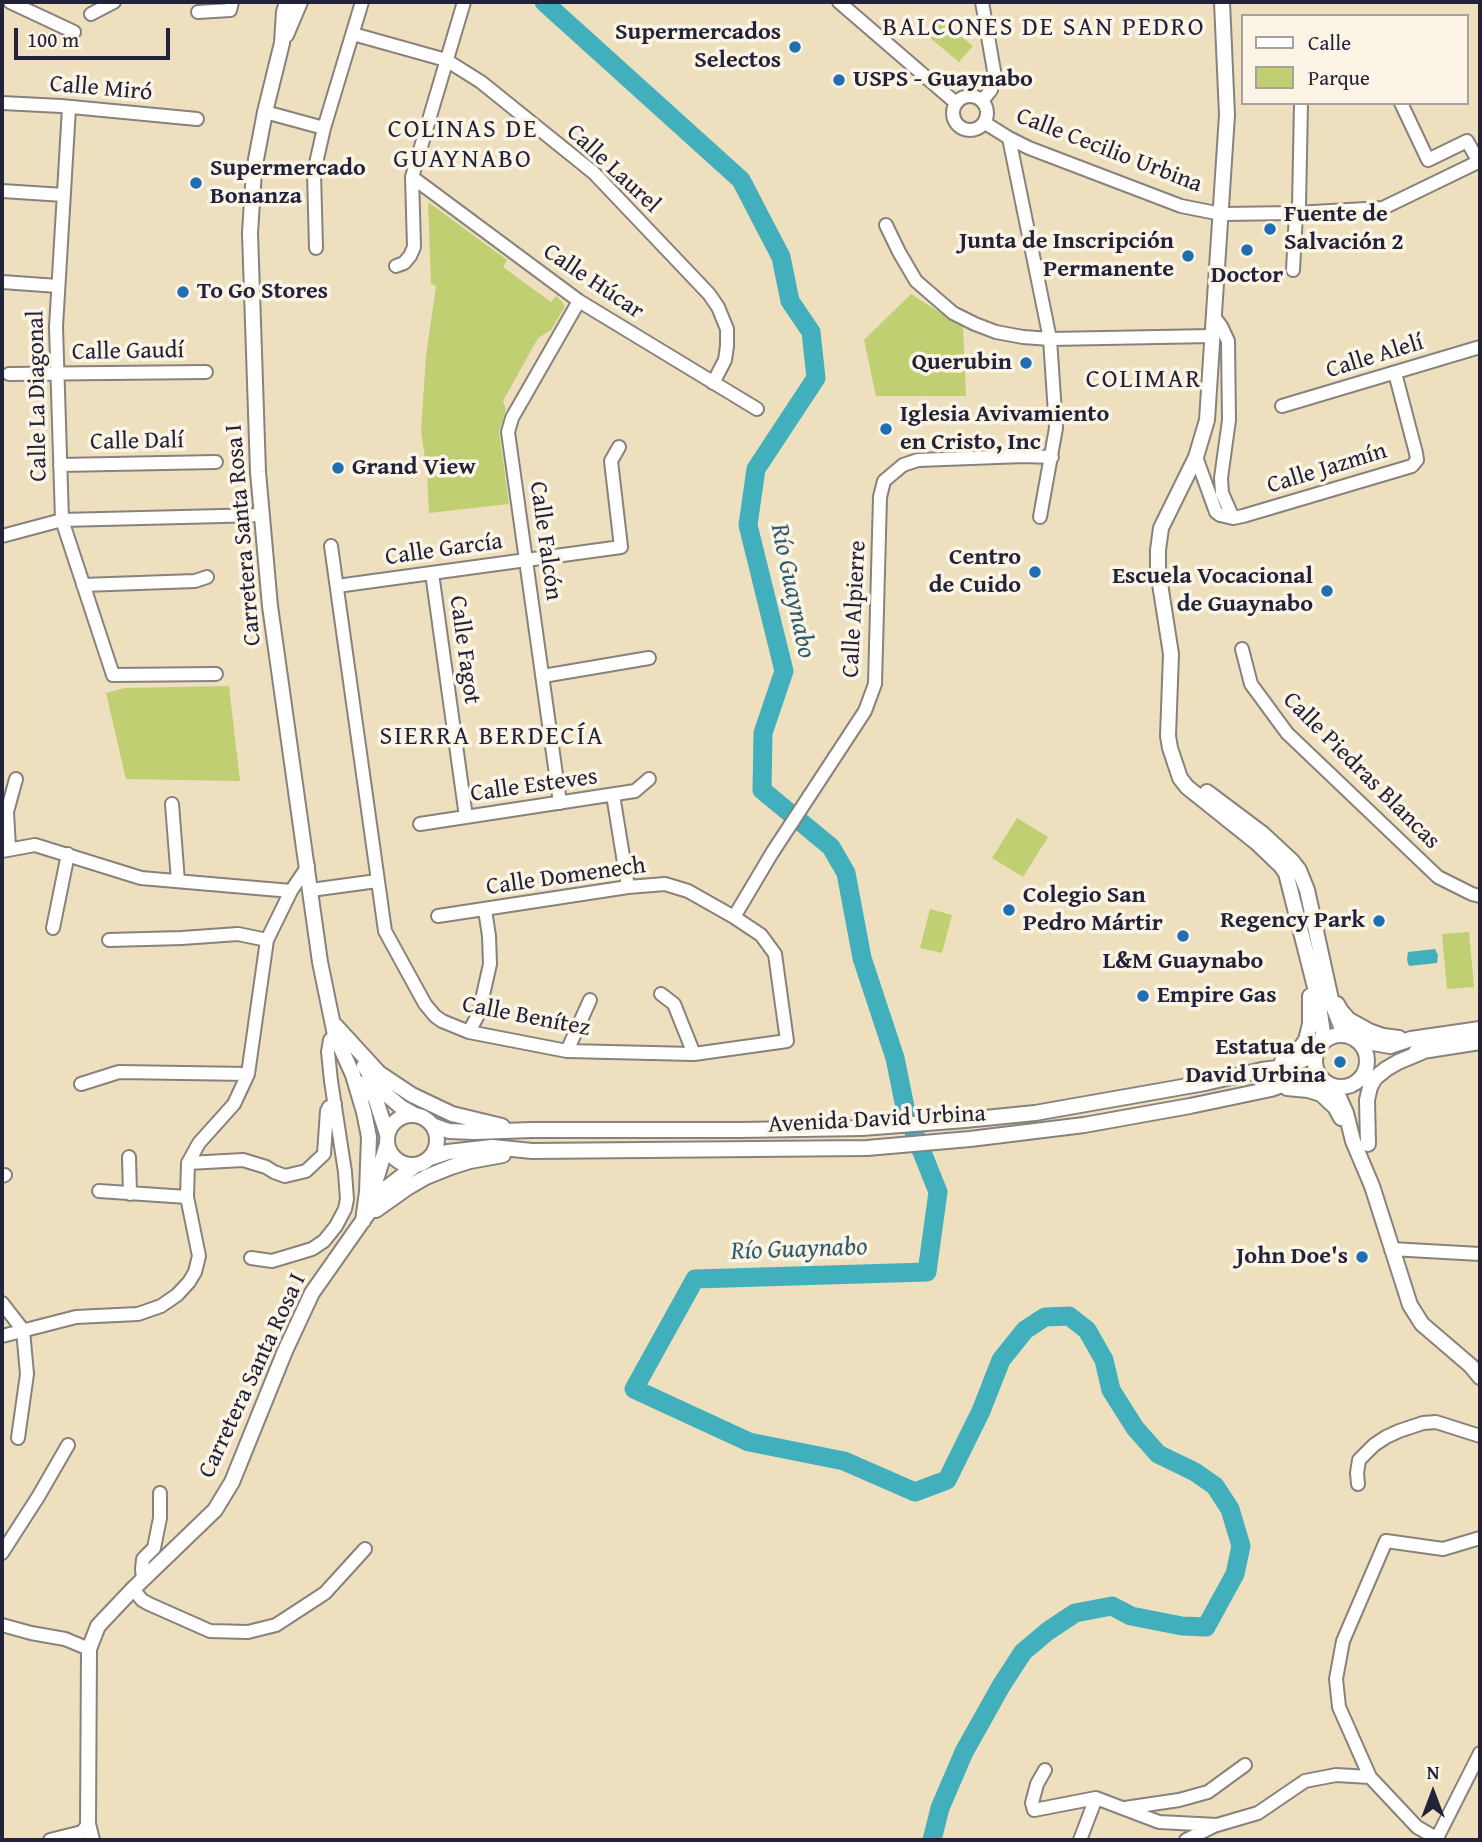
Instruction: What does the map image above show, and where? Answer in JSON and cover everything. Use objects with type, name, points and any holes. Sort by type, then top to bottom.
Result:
[{"type":"street","points":[[10,2],[74,32]]},
{"type":"street","points":[[91,14],[114,2]]},
{"type":"street","points":[[198,12],[230,10],[232,2]]},
{"type":"street","name":"Carretera Santa Rosa I","points":[[92,1840],[89,1824],[89,1649],[98,1626],[215,1510],[233,1482],[280,1363],[312,1293],[363,1221],[367,1192],[369,1137],[364,1112],[328,1009],[320,962],[270,607],[258,472],[250,233],[254,170],[282,43],[287,2]]},
{"type":"street","name":"Carretera Santa Rosa I","points":[[282,43],[300,2]]},
{"type":"street","points":[[316,248],[314,172],[324,128],[362,2]]},
{"type":"street","points":[[396,266],[404,263],[414,247],[412,177],[464,2]]},
{"type":"street","name":"Calle Cecilio Urbina","points":[[839,2],[956,103],[953,116],[961,127],[974,130],[985,123],[987,110],[982,101]]},
{"type":"street","points":[[956,103],[967,96],[974,96],[982,101],[991,90],[994,71],[982,2]]},
{"type":"street","points":[[1222,2],[1227,115],[1207,420],[1196,457],[1161,528],[1158,550],[1158,571],[1171,654],[1168,736],[1180,778],[1187,787],[1256,843],[1286,873],[1322,1023],[1315,1065],[1346,1113],[1353,1142]]},
{"type":"street","name":"Calle Laurel","points":[[353,34],[446,60],[481,82],[594,173],[709,294],[718,307],[727,329],[725,360],[713,383]]},
{"type":"street","name":"Calle Miró","points":[[2,103],[197,118]]},
{"type":"street","points":[[1293,270],[1296,213],[1299,206],[1301,105]]},
{"type":"street","points":[[1402,105],[1428,160],[1467,141],[1480,162]]},
{"type":"street","name":"Calle La Diagonal","points":[[69,107],[56,327],[62,520],[113,676],[216,674]]},
{"type":"street","points":[[265,112],[324,128]]},
{"type":"street","name":"Calle Cecilio Urbina","points":[[985,123],[1029,148],[1170,202],[1221,214],[1383,208],[1480,162]]},
{"type":"street","points":[[1009,138],[1050,339],[1056,428],[1040,517]]},
{"type":"street","name":"Calle Húcar","points":[[412,177],[579,301],[757,409]]},
{"type":"street","points":[[2,191],[64,195]]},
{"type":"street","points":[[886,225],[916,281],[953,313],[996,332],[1050,339],[1213,336]]},
{"type":"street","points":[[2,282],[58,286]]},
{"type":"street","name":"Calle Falcón","points":[[560,803],[508,432],[512,418],[579,301]]},
{"type":"street","points":[[1214,318],[1228,341],[1229,420],[1221,478],[1222,493],[1233,518]]},
{"type":"street","name":"Calle Alelí","points":[[1282,406],[1480,347]]},
{"type":"street","name":"Calle Gaudí","points":[[9,374],[206,372]]},
{"type":"street","name":"Calle Jazmín","points":[[1233,518],[1415,464],[1416,453],[1395,373]]},
{"type":"street","name":"Calle García","points":[[337,586],[621,547],[611,461],[619,447]]},
{"type":"street","name":"Calle Alpierre","points":[[734,917],[772,853],[865,711],[875,684],[880,497],[884,481],[903,465],[918,460],[1052,457]]},
{"type":"street","points":[[1196,457],[1216,512],[1233,518]]},
{"type":"street","name":"Calle Dalí","points":[[60,465],[216,462]]},
{"type":"street","points":[[2,536],[62,520],[262,515]]},
{"type":"street","name":"Calle Benítez","points":[[331,546],[384,931],[425,1004],[435,1016],[469,1032],[567,1051],[694,1054],[787,1041],[775,954],[761,935],[734,917]]},
{"type":"street","name":"Calle Fagot","points":[[432,573],[466,817]]},
{"type":"street","points":[[83,584],[195,581],[207,577]]},
{"type":"street","name":"Calle Piedras Blancas","points":[[1242,649],[1251,684],[1287,733],[1438,877],[1480,896]]},
{"type":"street","points":[[543,676],[649,658]]},
{"type":"street","points":[[1176,765],[1263,834],[1299,870],[1307,890],[1336,1018],[1342,1029],[1366,1053],[1360,1095],[1368,1143]]},
{"type":"street","points":[[16,779],[7,812],[5,849],[35,845],[141,878],[292,891]]},
{"type":"street","name":"Calle Esteves","points":[[420,824],[635,792],[649,779]]},
{"type":"street","points":[[613,795],[628,887]]},
{"type":"street","points":[[172,804],[178,881]]},
{"type":"street","points":[[53,928],[68,854]]},
{"type":"street","points":[[2,1336],[76,1317],[138,1314],[161,1306],[177,1294],[195,1272],[199,1256],[187,1197],[188,1163],[199,1143],[234,1104],[248,1074],[267,940],[307,866]]},
{"type":"street","points":[[311,890],[377,881]]},
{"type":"street","name":"Calle Domenech","points":[[438,916],[628,887],[665,884],[688,891],[734,917]]},
{"type":"street","points":[[469,1032],[479,1013],[490,964],[485,910]]},
{"type":"street","points":[[109,940],[238,934],[267,940]]},
{"type":"street","points":[[1262,1070],[1287,1059],[1306,1040],[1310,1024],[1310,966]]},
{"type":"street","points":[[1329,990],[1341,1011],[1357,1025],[1382,1036],[1411,1039]]},
{"type":"street","points":[[661,994],[674,1004],[694,1054]]},
{"type":"street","points":[[567,1051],[590,1000]]},
{"type":"street","points":[[1319,1049],[1331,1037],[1339,1035],[1385,1046],[1480,1028]]},
{"type":"street","points":[[251,1258],[272,1261],[312,1249],[324,1241],[340,1221],[345,1209],[346,1188],[328,1052],[334,1029],[379,1073],[412,1095],[452,1114],[492,1125],[531,1130]]},
{"type":"street","name":"Carretera Santa Rosa I","points":[[334,1029],[381,1090],[415,1115]]},
{"type":"street","name":"Carretera Santa Rosa I","points":[[334,1029],[376,1100],[387,1139]]},
{"type":"street","points":[[1329,1083],[1347,1086],[1355,1083],[1363,1074],[1392,1056],[1480,1042]]},
{"type":"street","name":"Avenida David Urbina","points":[[432,1125],[449,1131],[493,1133],[531,1130],[862,1128],[965,1120],[1035,1113],[1285,1067],[1305,1059],[1319,1049]]},
{"type":"street","points":[[1371,1186],[1367,1100],[1370,1087],[1386,1069],[1422,1052]]},
{"type":"street","points":[[81,1084],[119,1072],[248,1074]]},
{"type":"street","name":"Avenida David Urbina","points":[[423,1162],[448,1152],[492,1147],[532,1151],[867,1148],[1084,1125],[1190,1107],[1307,1079],[1329,1083]]},
{"type":"street","points":[[1271,1089],[1300,1089],[1321,1094],[1335,1107],[1371,1186],[1410,1305],[1422,1324],[1480,1377]]},
{"type":"street","points":[[188,1163],[243,1160],[285,1176],[306,1171],[324,1154],[327,1111],[335,1104]]},
{"type":"street","points":[[415,1115],[425,1119],[432,1125],[437,1140],[435,1150],[385,1189],[363,1221],[392,1125],[400,1118],[415,1115]]},
{"type":"street","points":[[387,1139],[390,1153],[397,1161],[406,1165],[423,1162]]},
{"type":"street","points":[[363,1221],[407,1188],[451,1167],[493,1156],[532,1151]]},
{"type":"street","points":[[129,1157],[130,1194]]},
{"type":"street","points":[[99,1191],[187,1197]]},
{"type":"street","points":[[1391,1249],[1480,1254]]},
{"type":"street","points":[[2,1303],[23,1329],[27,1374],[18,1438]]},
{"type":"street","points":[[1358,1484],[1359,1460],[1374,1445],[1399,1431],[1423,1423],[1436,1422],[1480,1436]]},
{"type":"street","points":[[2,1553],[68,1445]]},
{"type":"street","points":[[160,1493],[160,1518],[153,1548],[143,1559],[138,1584],[142,1600],[210,1631],[248,1632],[276,1625],[325,1593],[365,1549]]},
{"type":"street","points":[[1480,1538],[1443,1549],[1386,1541],[1343,1641],[1336,1679],[1339,1707],[1370,1777],[1417,1827],[1436,1839],[1480,1753]]},
{"type":"street","points":[[2,1625],[65,1639],[89,1649]]},
{"type":"street","points":[[1125,1808],[1179,1800],[1208,1792],[1245,1765]]},
{"type":"street","points":[[1045,1770],[1037,1784],[1032,1803],[1034,1810],[1096,1798],[1159,1822],[1217,1825]]},
{"type":"street","points":[[1186,1840],[1217,1825],[1258,1812],[1305,1781],[1336,1775],[1370,1777]]},
{"type":"street","points":[[1080,1840],[1096,1798]]},
{"type":"street","points":[[50,1840],[82,1832],[89,1824]]},
{"type":"green space","points":[[942,21],[973,46],[959,62],[929,37]]},
{"type":"green space","points":[[428,202],[507,260],[503,267],[551,302],[556,296],[564,304],[551,330],[538,338],[503,401],[506,409],[499,431],[509,504],[429,513],[421,431],[426,356],[436,286],[431,284]]},
{"type":"green space","points":[[911,294],[963,327],[966,396],[876,396],[864,340]]},
{"type":"green space","points":[[229,686],[240,781],[126,779],[106,693],[125,688]]},
{"type":"green space","points":[[1017,818],[1048,837],[1023,877],[992,858]]},
{"type":"green space","points":[[930,909],[952,915],[942,953],[920,948]]},
{"type":"green space","points":[[1469,932],[1474,987],[1447,989],[1442,934]]},
{"type":"water","points":[[1435,949],[1438,955],[1437,963],[1409,966],[1408,952]]},
{"type":"waterway","name":"Río Guaynabo","points":[[544,2],[741,180],[781,257],[790,301],[811,332],[816,378],[756,469],[748,525],[784,671],[763,733],[762,790],[831,847],[846,873],[862,958],[895,1058],[906,1112],[938,1192],[927,1272],[695,1279],[634,1389],[749,1442],[844,1461],[915,1492],[947,1480],[981,1411],[1001,1360],[1025,1330],[1045,1317],[1069,1316],[1087,1330],[1104,1360],[1111,1390],[1135,1428],[1158,1454],[1195,1472],[1215,1486],[1230,1509],[1241,1546],[1235,1574],[1206,1627],[1182,1626],[1131,1616],[1112,1606],[1075,1613],[1023,1652],[964,1752],[940,1808],[932,1840]]},
{"type":"place","name":"Supermercados Selectos","points":[[795,47]]},
{"type":"place","name":"USPS - Guaynabo","points":[[839,80]]},
{"type":"place","name":"Supermercado Bonanza","points":[[196,183]]},
{"type":"place","name":"Fuente de Salvación 2","points":[[1270,229]]},
{"type":"place","name":"Doctor","points":[[1247,250]]},
{"type":"place","name":"Junta de Inscripción Permanente","points":[[1188,256]]},
{"type":"place","name":"To Go Stores","points":[[183,292]]},
{"type":"place","name":"Querubin","points":[[1026,363]]},
{"type":"place","name":"Iglesia Avivamiento en Cristo, Inc","points":[[886,429]]},
{"type":"place","name":"Grand View","points":[[338,468]]},
{"type":"place","name":"Centro de Cuido","points":[[1035,572]]},
{"type":"place","name":"Escuela Vocacional de Guaynabo","points":[[1327,591]]},
{"type":"place","name":"Colegio San Pedro Mártir","points":[[1009,910]]},
{"type":"place","name":"Regency Park","points":[[1379,921]]},
{"type":"place","name":"L&M Guaynabo","points":[[1183,936]]},
{"type":"place","name":"Empire Gas","points":[[1143,996]]},
{"type":"place","name":"Estatua de David Urbina","points":[[1340,1062]]},
{"type":"place","name":"John Doe's","points":[[1362,1257]]},
{"type":"district","name":"BALCONES DE SAN PEDRO","points":[[1044,28]]},
{"type":"district","name":"COLINAS DE GUAYNABO","points":[[463,145]]},
{"type":"district","name":"COLIMAR","points":[[1144,380]]},
{"type":"district","name":"SIERRA BERDECÍA","points":[[492,737]]}]
